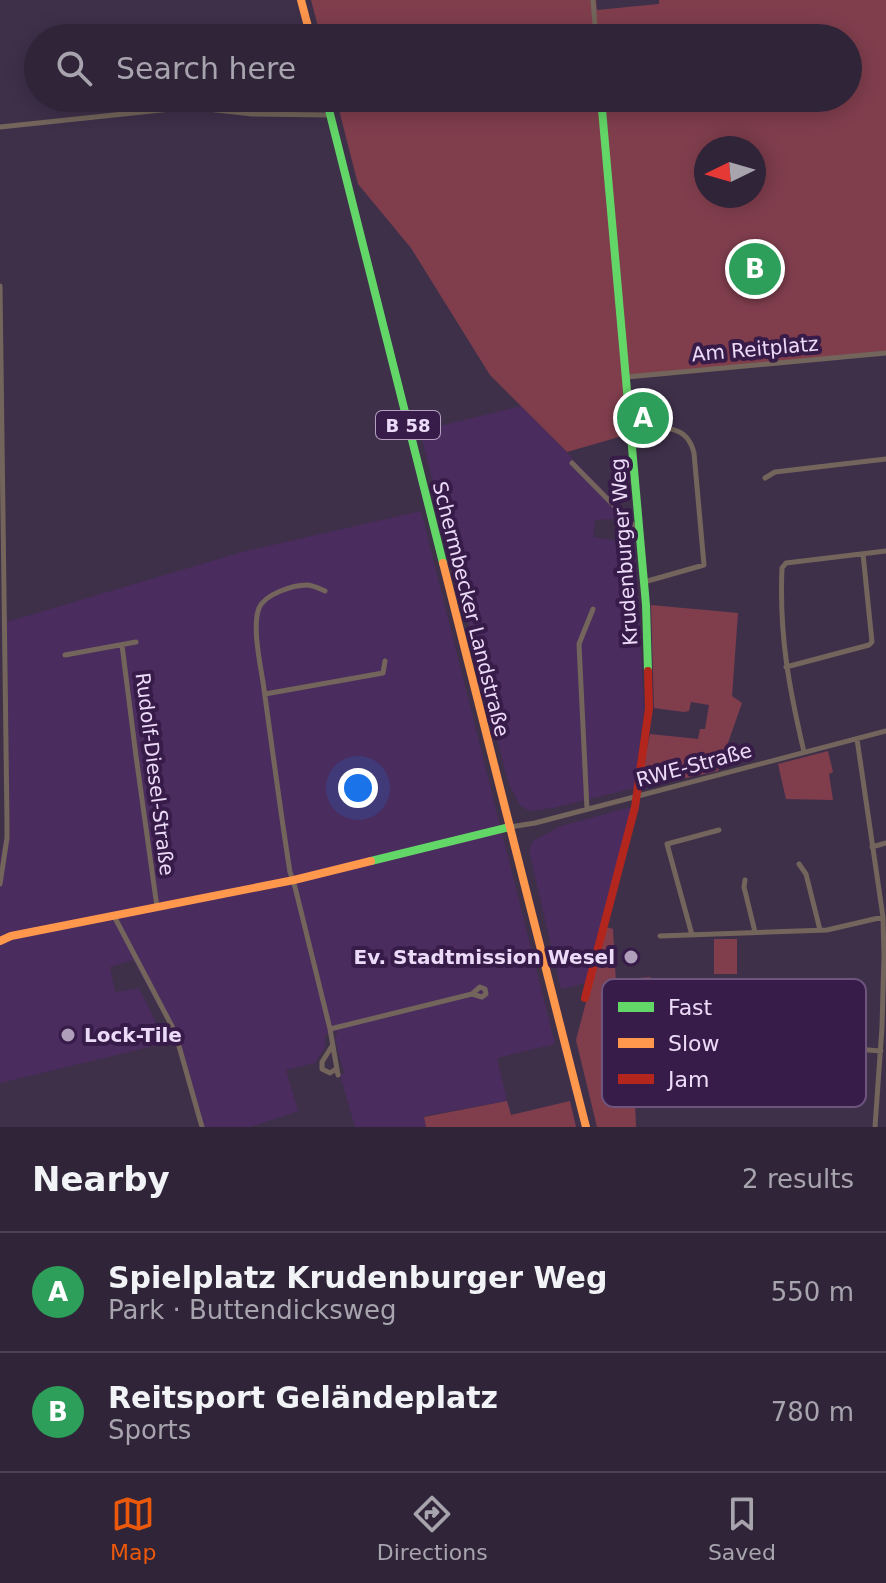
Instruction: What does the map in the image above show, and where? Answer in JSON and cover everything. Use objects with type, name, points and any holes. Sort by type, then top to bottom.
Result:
[{"type":"street","points":[[301,0],[307,24]]},
{"type":"street","points":[[593,0],[595,24]]},
{"type":"street","points":[[0,127],[137,112]]},
{"type":"street","points":[[232,112],[331,115]]},
{"type":"street","name":"Schermbecker Landstraße","points":[[330,112],[586,1127]]},
{"type":"street","name":"Krudenburger Weg","points":[[585,998],[637,796],[649,708],[644,582],[602,112]]},
{"type":"street","points":[[0,286],[3,837],[0,884]]},
{"type":"street","name":"Am Reitplatz","points":[[627,377],[886,353]]},
{"type":"street","points":[[631,431],[669,429],[688,438],[694,453],[704,565],[644,582]]},
{"type":"street","points":[[765,478],[775,472],[886,459]]},
{"type":"street","points":[[572,463],[639,531]]},
{"type":"street","points":[[804,752],[786,667],[781,599],[783,564],[886,551]]},
{"type":"street","points":[[786,667],[872,642],[863,554]]},
{"type":"street","points":[[325,591],[308,585],[275,593],[259,607],[257,622],[290,872],[330,1029],[337,1072],[330,1073],[322,1069],[322,1062],[332,1045]]},
{"type":"street","points":[[587,809],[579,644],[593,609]]},
{"type":"street","points":[[65,655],[136,642]]},
{"type":"street","name":"Rudolf-Diesel-Straße","points":[[122,645],[157,907]]},
{"type":"street","points":[[265,694],[383,673],[385,661]]},
{"type":"street","name":"RWE-Straße","points":[[510,827],[886,731]]},
{"type":"street","points":[[857,739],[883,917],[885,996],[875,1127]]},
{"type":"street","name":"Rudolf-Diesel-Straße","points":[[0,941],[11,936],[294,880],[510,827]]},
{"type":"street","points":[[692,935],[667,844],[719,830]]},
{"type":"street","points":[[872,847],[886,843]]},
{"type":"street","points":[[799,864],[806,874],[820,930]]},
{"type":"street","points":[[745,880],[755,932]]},
{"type":"street","points":[[114,916],[175,1032],[202,1127]]},
{"type":"street","points":[[660,936],[833,929],[883,917]]},
{"type":"street","points":[[330,1029],[472,994]]},
{"type":"street","points":[[866,1050],[881,1051]]},
{"type":"shaded area","points":[[311,0],[596,0],[597,10],[659,4],[659,0],[886,0],[886,351],[627,376],[629,434],[567,452],[490,375],[411,248],[358,184],[340,112],[862,112],[862,24],[317,24]]},
{"type":"shaded area","points":[[521,406],[622,509],[613,519],[595,520],[593,537],[635,544],[644,708],[634,788],[529,811],[520,805],[509,784],[420,431]]},
{"type":"shaded area","points":[[421,511],[555,1044],[497,1058],[507,1101],[424,1116],[426,1127],[355,1127],[340,1075],[344,1073],[335,1038],[338,1031],[325,1034],[325,1047],[315,1063],[286,1070],[298,1111],[250,1127],[200,1127],[174,1034],[133,960],[110,967],[115,992],[139,988],[166,1043],[0,1083],[0,860],[3,841],[10,840],[7,622],[242,552]]},
{"type":"shaded area","points":[[651,605],[738,613],[732,696],[742,703],[718,771],[649,786],[646,785],[645,759],[650,734],[698,739],[700,729],[705,729],[709,705],[691,702],[689,711],[684,712],[654,708]]},
{"type":"shaded area","points":[[828,751],[833,772],[829,774],[833,800],[786,799],[778,764]]},
{"type":"shaded area","points":[[632,807],[586,983],[561,989],[529,850],[533,841],[561,826]]},
{"type":"shaded area","points":[[606,927],[613,929],[616,979],[602,979],[602,1107],[635,1107],[636,1127],[597,1127],[576,1040]]},
{"type":"shaded area","points":[[714,939],[737,939],[737,974],[714,974]]},
{"type":"shaded area","points":[[507,1101],[511,1115],[570,1101],[576,1127],[426,1127],[424,1117]]},
{"type":"traffic: fast","points":[[330,112],[443,563]]},
{"type":"traffic: fast","points":[[602,112],[646,605],[648,671]]},
{"type":"traffic: fast","points":[[371,861],[510,827]]},
{"type":"traffic: slow","points":[[301,0],[307,24]]},
{"type":"traffic: slow","points":[[443,563],[586,1127]]},
{"type":"traffic: slow","points":[[0,941],[11,936],[294,880],[371,861]]},
{"type":"traffic: jam","points":[[585,998],[635,807],[649,708],[648,671]]},
{"type":"place","name":"Reitsport Geländeplatz","points":[[755,269]]},
{"type":"place","name":"Spielplatz Krudenburger Weg","points":[[643,418]]},
{"type":"place","name":"Ev. Stadtmission Wesel","points":[[631,957]]},
{"type":"place","name":"Lock-Tile","points":[[68,1035]]}]
